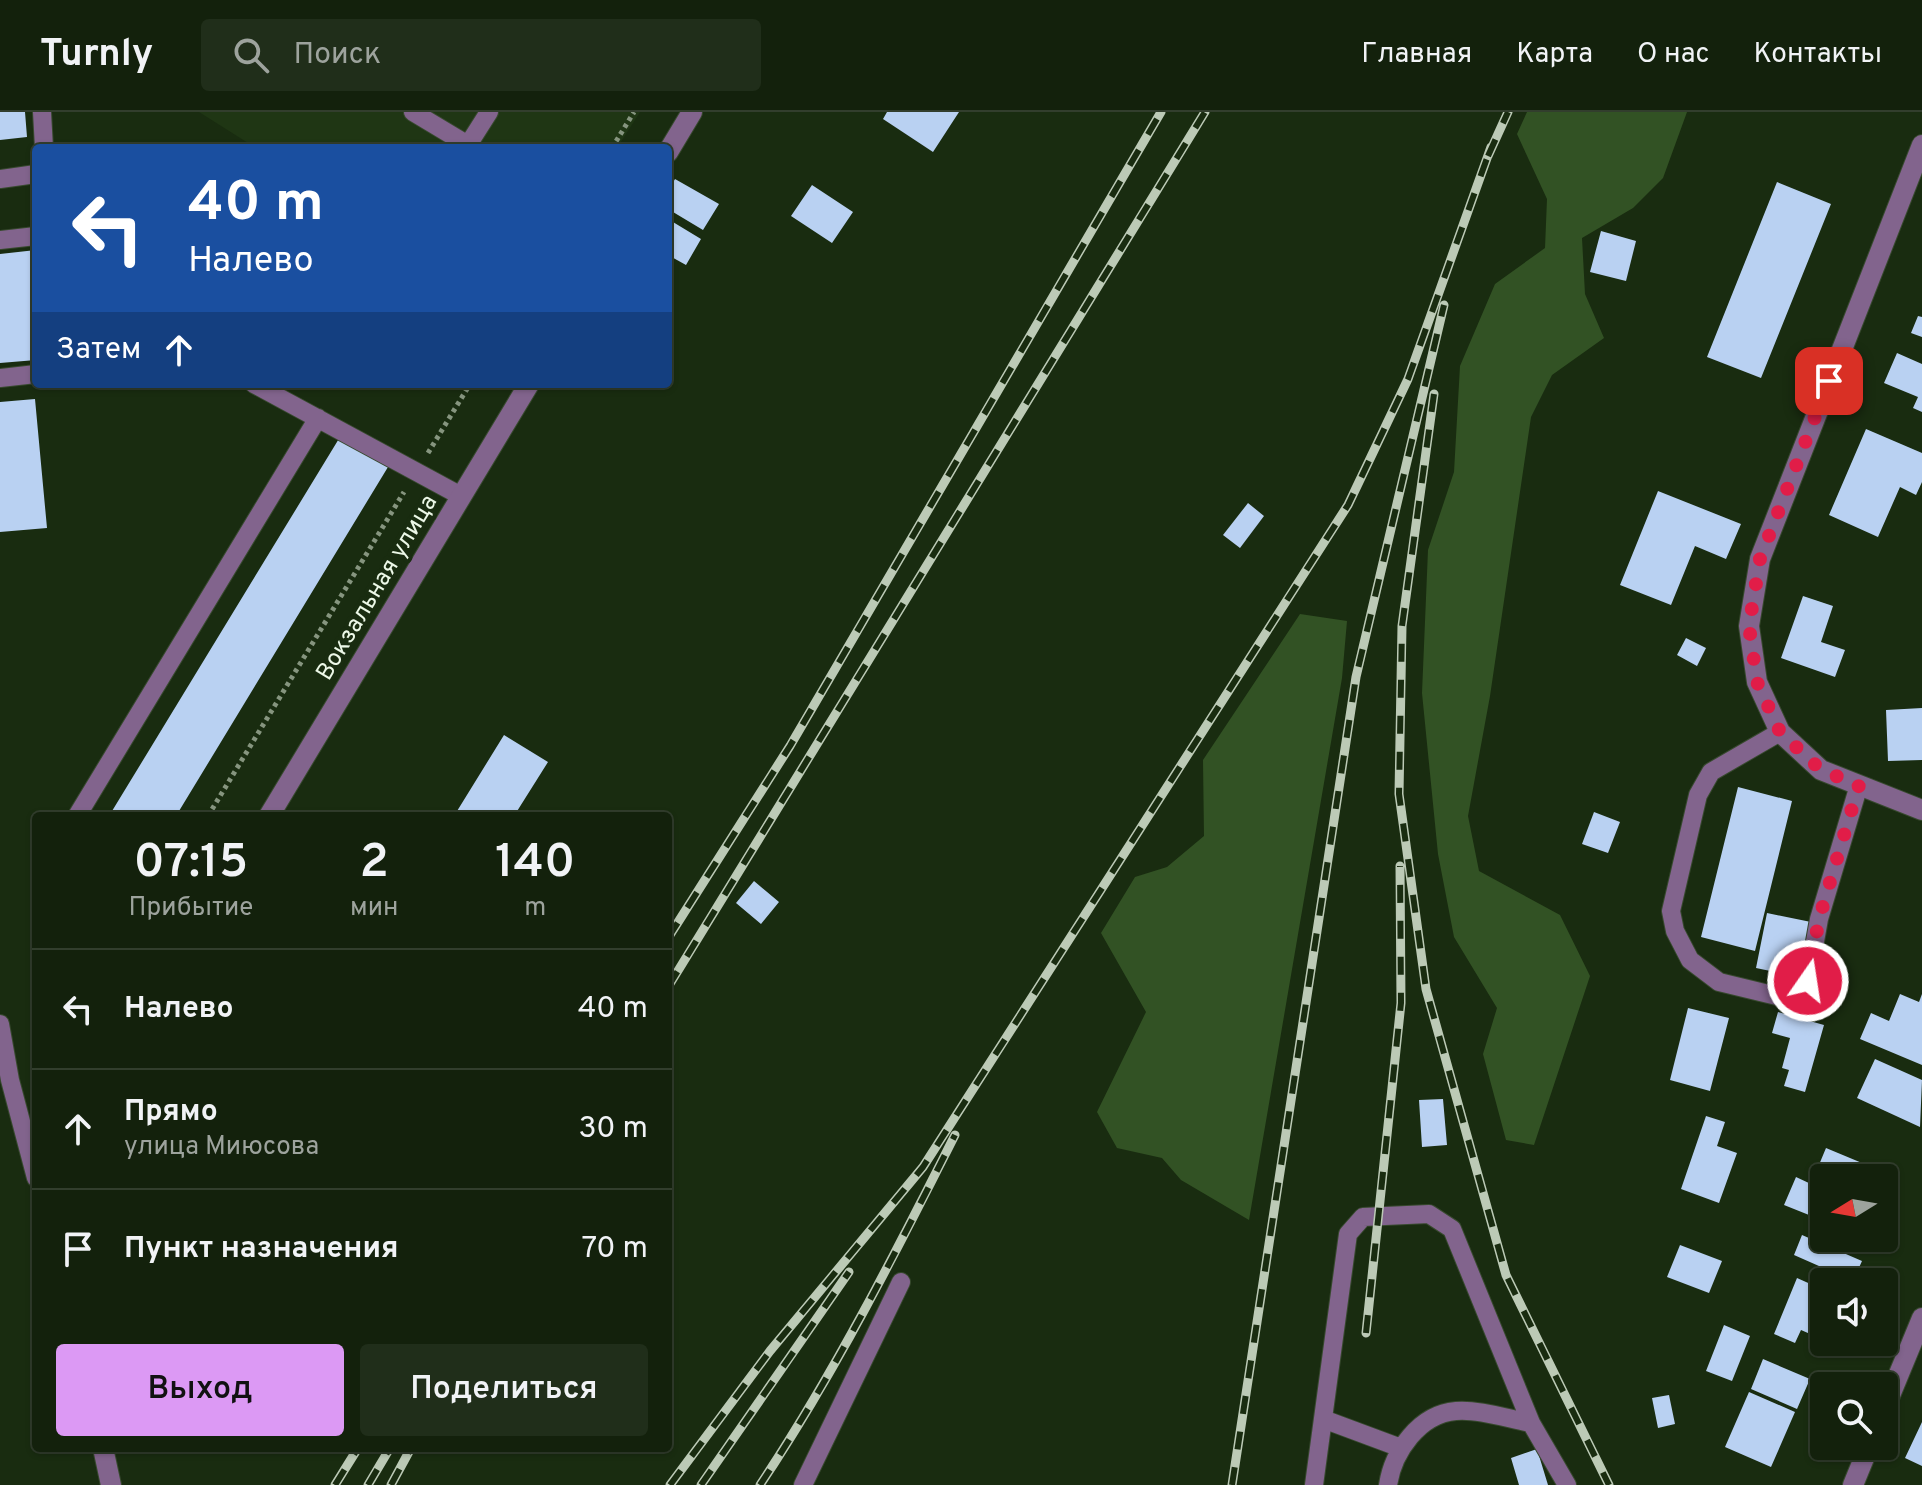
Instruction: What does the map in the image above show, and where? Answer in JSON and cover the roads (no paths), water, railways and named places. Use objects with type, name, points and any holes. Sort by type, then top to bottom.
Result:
[{"type":"street","points":[[672,145],[692,112]]},
{"type":"street","points":[[1922,145],[1760,559],[1749,626],[1757,682],[1780,732],[1821,770],[1922,810]]},
{"type":"street","name":"Вокзальная улица","points":[[271,812],[527,388]]},
{"type":"street","points":[[1898,1376],[1922,1318]]},
{"type":"street","points":[[104,1452],[111,1485]]},
{"type":"street","points":[[1853,1485],[1863,1460]]},
{"type":"lane","points":[[42,112],[44,144]]},
{"type":"lane","points":[[413,112],[466,144]]},
{"type":"lane","points":[[469,144],[489,112]]},
{"type":"lane","points":[[0,179],[32,175]]},
{"type":"lane","points":[[0,240],[32,236]]},
{"type":"lane","points":[[0,378],[32,374]]},
{"type":"lane","points":[[262,388],[461,496]]},
{"type":"lane","points":[[79,812],[318,418]]},
{"type":"lane","points":[[1780,732],[1711,772],[1698,795],[1671,911],[1675,931],[1690,960],[1719,982],[1781,997],[1796,993],[1808,981],[1819,919],[1859,785]]},
{"type":"lane","points":[[0,1024],[10,1080],[32,1163]]},
{"type":"lane","points":[[1314,1485],[1348,1234],[1363,1217],[1429,1214],[1452,1229],[1531,1423],[1567,1485]]},
{"type":"lane","points":[[803,1485],[901,1282]]},
{"type":"lane","points":[[1388,1485],[1391,1468],[1415,1428],[1455,1410],[1531,1423]]},
{"type":"lane","points":[[1323,1419],[1401,1448]]},
{"type":"railway","points":[[672,932],[790,746],[1161,112]]},
{"type":"railway","points":[[672,980],[1205,112]]},
{"type":"railway","points":[[1488,156],[1508,112]]},
{"type":"railway","points":[[670,1485],[770,1351],[923,1167],[1348,505],[1408,379],[1491,147]]},
{"type":"railway","points":[[1232,1485],[1356,677],[1444,305]]},
{"type":"railway","points":[[1434,394],[1402,626],[1399,794],[1426,989],[1506,1275],[1609,1485]]},
{"type":"railway","points":[[1366,1333],[1401,1003],[1400,866]]},
{"type":"railway","points":[[760,1485],[838,1357],[955,1135]]},
{"type":"railway","points":[[701,1485],[849,1272]]},
{"type":"railway","points":[[335,1485],[356,1452]]},
{"type":"railway","points":[[368,1485],[388,1452]]},
{"type":"railway","points":[[391,1485],[409,1452]]}]
